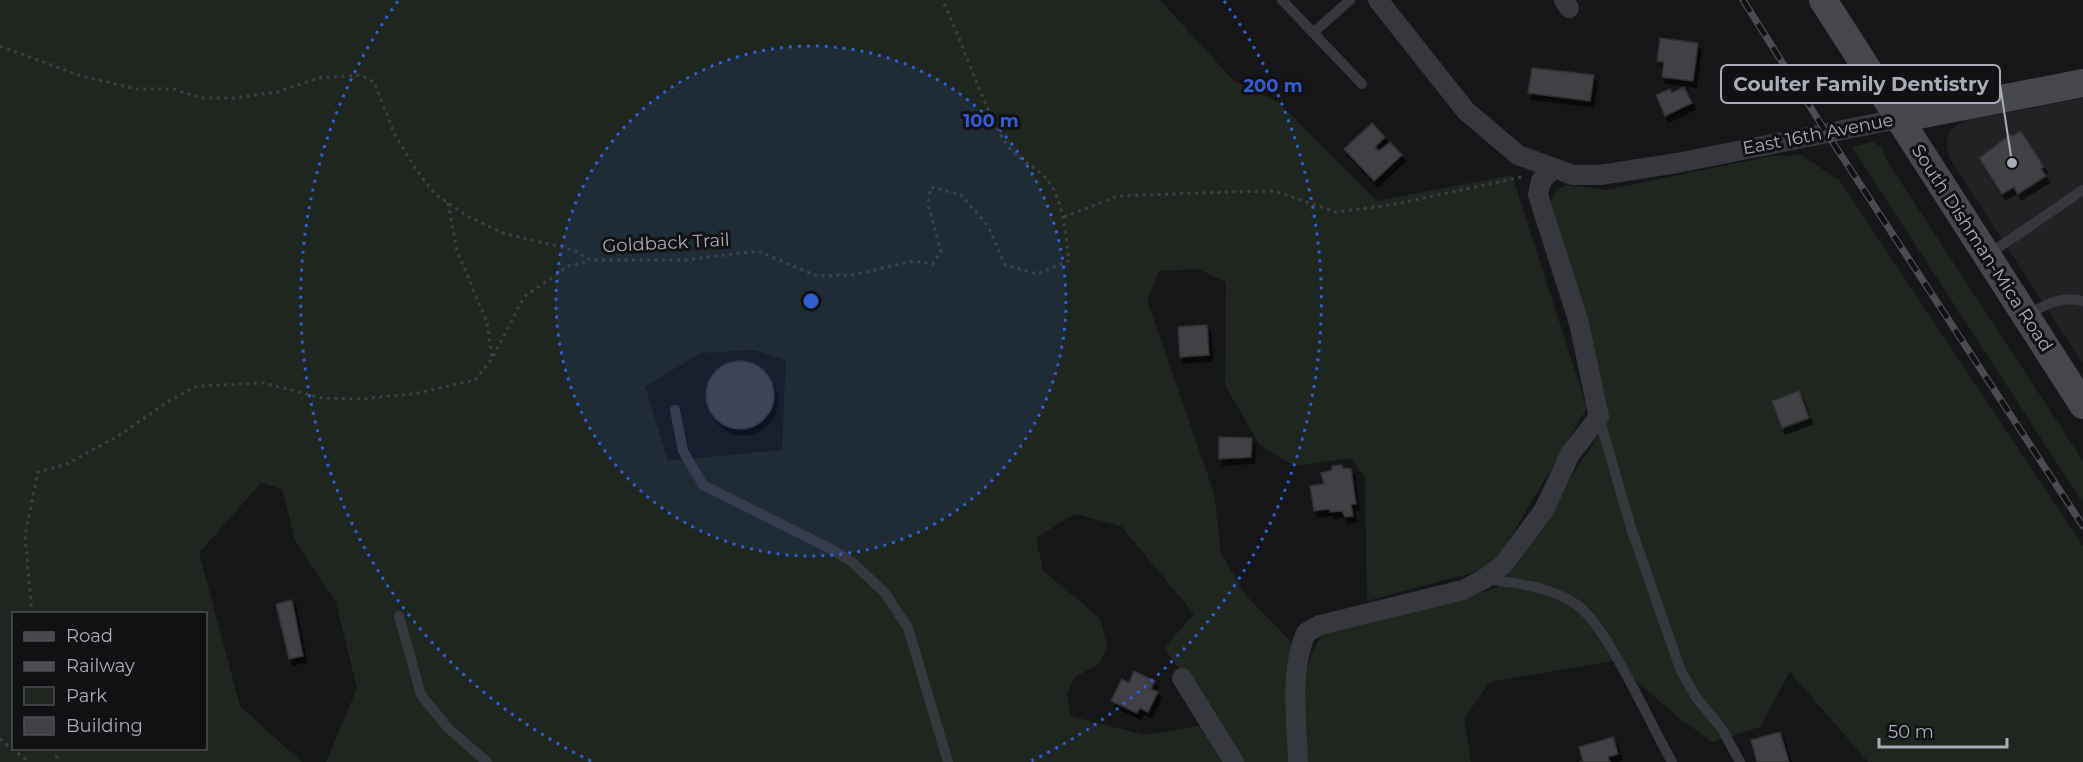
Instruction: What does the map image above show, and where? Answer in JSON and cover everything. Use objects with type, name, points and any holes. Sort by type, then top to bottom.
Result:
[{"type":"main road","name":"South Dishman-Mica Road","points":[[1823,0],[2083,405]]},
{"type":"main road","name":"East 16th Avenue","points":[[1898,119],[2083,84]]},
{"type":"street","name":"East 16th Avenue","points":[[1377,0],[1466,111],[1518,155],[1573,175],[1600,175],[1898,119]]},
{"type":"street","points":[[1298,762],[1296,684],[1300,649],[1305,633],[1320,626],[1463,590],[1484,579],[1503,565],[1544,510],[1570,454],[1599,417],[1579,323],[1538,195],[1541,181],[1552,169]]},
{"type":"street","points":[[1182,678],[1234,762]]},
{"type":"lane","points":[[1282,0],[1362,84]]},
{"type":"lane","points":[[1313,33],[1350,0]]},
{"type":"lane","points":[[1987,256],[2083,190]]},
{"type":"lane","points":[[2025,316],[2051,301],[2066,298],[2083,301]]},
{"type":"lane","points":[[675,410],[683,451],[703,484],[831,549],[852,562],[885,593],[908,628],[948,762]]},
{"type":"lane","points":[[1599,417],[1632,531],[1681,671],[1696,698],[1722,729],[1740,762]]},
{"type":"lane","points":[[1484,579],[1532,585],[1579,606],[1600,629],[1672,762]]},
{"type":"lane","points":[[399,616],[420,695],[449,729],[487,762]]},
{"type":"path","name":"Goldback Trail","points":[[0,46],[81,76],[137,89],[173,89],[202,99],[235,98],[277,92],[319,78],[360,75],[374,82],[395,135],[415,168],[434,193],[466,216],[502,233],[573,250],[590,260],[684,260],[758,251],[817,276],[852,275],[914,261],[933,264],[941,252],[928,204],[931,187],[961,195],[988,226],[1005,265],[1037,274],[1069,261],[1064,217],[1048,180],[1007,145],[982,100],[963,43],[942,0]]},
{"type":"path","points":[[1064,217],[1118,196],[1245,191],[1274,191],[1336,212],[1477,188],[1552,169]]},
{"type":"path","points":[[448,203],[457,251],[487,322],[492,359]]},
{"type":"path","points":[[32,612],[25,534],[38,472],[67,464],[118,436],[169,400],[197,386],[264,383],[322,398],[358,399],[413,394],[475,380],[492,359],[524,297],[568,266],[590,260]]},
{"type":"path","points":[[0,739],[12,749]]},
{"type":"path","points":[[14,750],[29,762]]},
{"type":"shaded area","points":[[2083,98],[2083,364],[1950,159],[1947,138],[1952,129],[1964,121]]},
{"type":"green space","points":[[0,0],[1160,0],[1233,80],[1278,102],[1377,201],[1512,175],[1587,408],[1493,567],[1367,601],[1365,478],[1351,458],[1294,466],[1259,444],[1225,385],[1226,282],[1198,269],[1159,271],[1147,300],[1214,493],[1221,553],[1244,593],[1291,642],[1293,762],[326,762],[357,688],[336,603],[295,540],[282,489],[261,483],[199,553],[240,706],[302,762],[0,762]],"holes":[[[754,350],[786,360],[782,450],[668,461],[645,387],[700,353]],[[1074,514],[1121,526],[1194,614],[1164,648],[1215,717],[1203,725],[1145,735],[1070,716],[1067,693],[1075,677],[1099,664],[1107,646],[1100,618],[1043,571],[1036,538]]]},
{"type":"green space","points":[[1873,142],[1882,148],[1887,161],[2083,461],[2083,503],[1852,147]]},
{"type":"green space","points":[[1801,155],[1840,181],[2083,546],[2083,762],[1868,762],[1790,672],[1760,727],[1712,742],[1679,718],[1613,661],[1490,682],[1464,718],[1471,762],[1305,762],[1303,712],[1305,679],[1314,648],[1323,634],[1497,588],[1607,423],[1549,204],[1557,190],[1566,185],[1606,190],[1772,156]]},
{"type":"building","points":[[1660,38],[1698,43],[1693,81],[1662,77],[1664,62],[1657,61]]},
{"type":"building","points":[[1532,68],[1594,75],[1590,101],[1528,93]]},
{"type":"building","points":[[1684,87],[1692,103],[1665,116],[1656,95],[1670,89],[1672,93]]},
{"type":"building","points":[[1372,123],[1385,137],[1375,147],[1379,151],[1390,142],[1402,155],[1374,181],[1344,149]]},
{"type":"building","points":[[2021,131],[2044,167],[2041,169],[2046,176],[2018,194],[2014,187],[2002,194],[1979,158],[2011,134],[2012,136]]},
{"type":"building","points":[[1207,325],[1209,355],[1180,357],[1178,327]]},
{"type":"building","points":[[740,361],[753,364],[764,371],[771,382],[774,395],[771,408],[764,419],[753,426],[740,429],[727,426],[716,419],[709,408],[706,395],[709,382],[716,371],[727,364]]},
{"type":"building","points":[[1799,391],[1809,418],[1782,428],[1772,401]]},
{"type":"building","points":[[1219,437],[1252,438],[1251,457],[1219,459]]},
{"type":"building","points":[[1342,465],[1342,468],[1351,469],[1356,504],[1351,504],[1353,516],[1345,517],[1342,511],[1330,512],[1330,509],[1314,511],[1310,486],[1324,484],[1321,473],[1332,470],[1332,466]]},
{"type":"building","points":[[292,600],[303,656],[289,659],[276,604]]},
{"type":"building","points":[[1134,671],[1155,681],[1151,689],[1158,692],[1148,712],[1140,708],[1137,713],[1111,701],[1122,679],[1129,683]]},
{"type":"building","points":[[1780,732],[1789,762],[1757,762],[1751,740]]},
{"type":"building","points":[[1613,737],[1618,754],[1608,757],[1610,762],[1579,762],[1583,761],[1579,747]]},
{"type":"railway","points":[[1743,0],[1826,132],[2083,526]]},
{"type":"place","name":"Coulter Family Dentistry","points":[[2012,163]]}]
